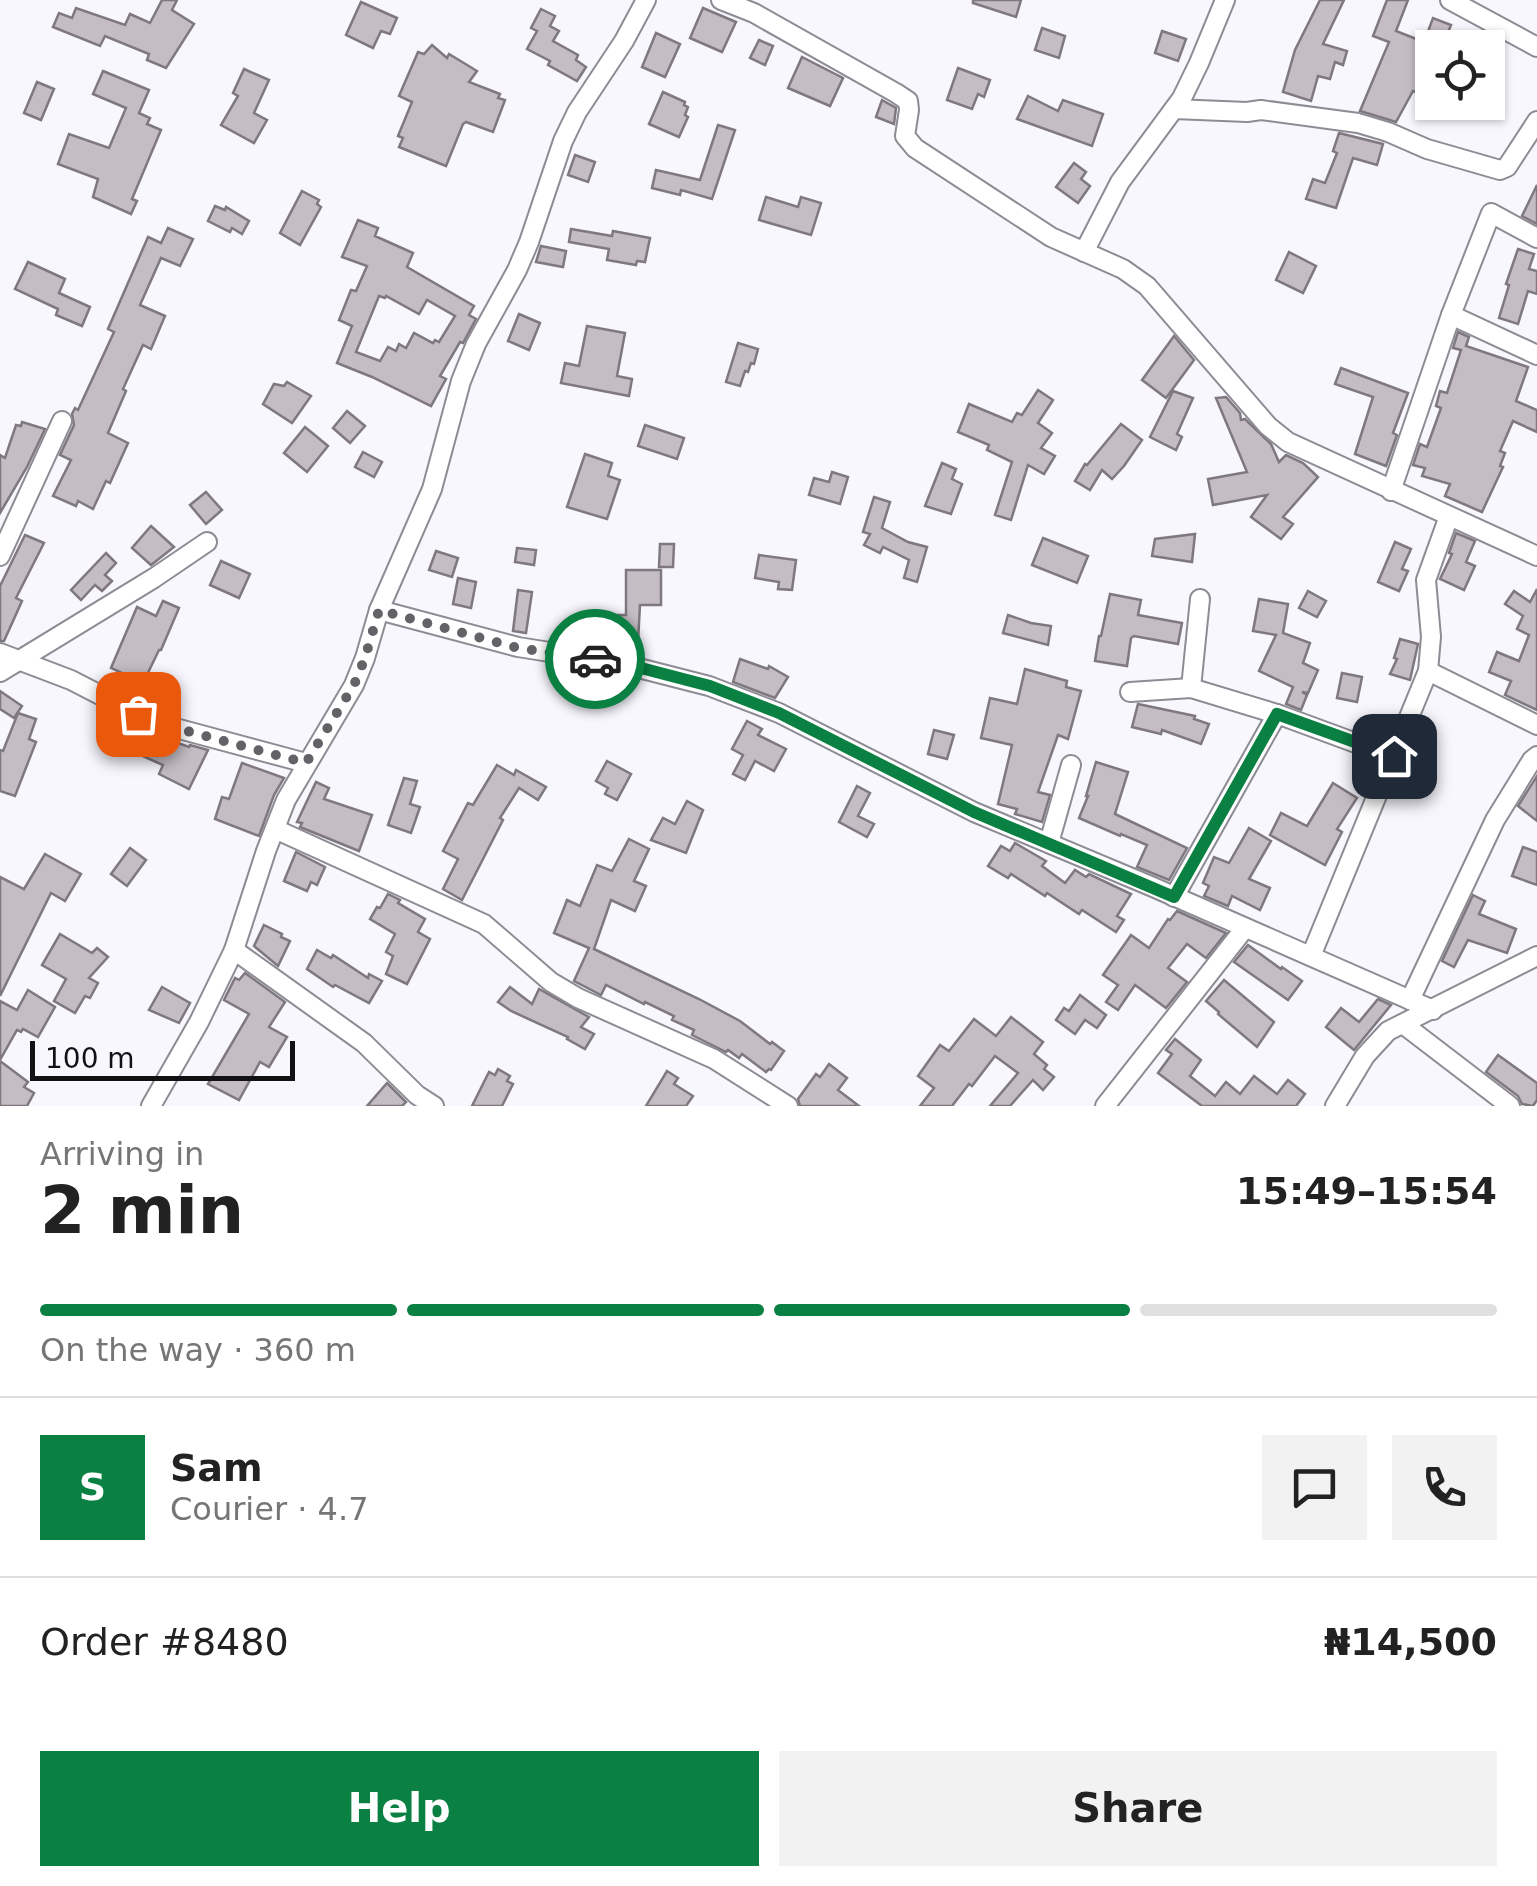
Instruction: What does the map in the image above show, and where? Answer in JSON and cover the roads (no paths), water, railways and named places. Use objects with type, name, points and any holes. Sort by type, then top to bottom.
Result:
[{"type":"street","points":[[151,1106],[234,950],[286,800],[354,685],[379,610],[432,489],[461,382],[476,344],[529,242],[563,141],[646,0]]},
{"type":"street","points":[[721,0],[754,13],[896,93],[908,102],[905,136],[914,148],[1051,237],[1123,269],[1147,286],[1268,426],[1288,442],[1537,556]]},
{"type":"street","points":[[1450,0],[1537,46]]},
{"type":"street","points":[[1084,252],[1120,182],[1182,98],[1200,63],[1219,5]]},
{"type":"street","points":[[1174,109],[1261,110],[1358,123],[1427,149],[1500,170],[1508,167],[1537,121]]},
{"type":"street","points":[[1391,491],[1450,315],[1490,213],[1537,238]]},
{"type":"street","points":[[1450,315],[1537,355]]},
{"type":"street","points":[[0,556],[62,421]]},
{"type":"street","points":[[1310,956],[1428,671],[1432,637],[1426,580],[1449,516]]},
{"type":"street","points":[[0,672],[207,542]]},
{"type":"street","points":[[1191,688],[1200,599]]},
{"type":"street","points":[[379,610],[518,648],[618,662],[710,686],[779,713],[974,812],[1433,1010]]},
{"type":"street","points":[[0,653],[71,680],[168,726],[306,763]]},
{"type":"street","points":[[1428,671],[1537,726]]},
{"type":"street","points":[[1130,692],[1191,688],[1394,756]]},
{"type":"street","points":[[1174,897],[1277,714]]},
{"type":"street","points":[[1410,1000],[1494,820],[1537,756]]},
{"type":"street","points":[[1049,843],[1071,764]]},
{"type":"street","points":[[275,829],[484,924],[551,982],[714,1059],[788,1106]]},
{"type":"street","points":[[1104,1106],[1244,928]]},
{"type":"street","points":[[234,950],[364,1043],[416,1095],[434,1106]]},
{"type":"street","points":[[1335,1106],[1365,1056],[1388,1031],[1537,956]]},
{"type":"street","points":[[1403,1024],[1510,1106]]}]
